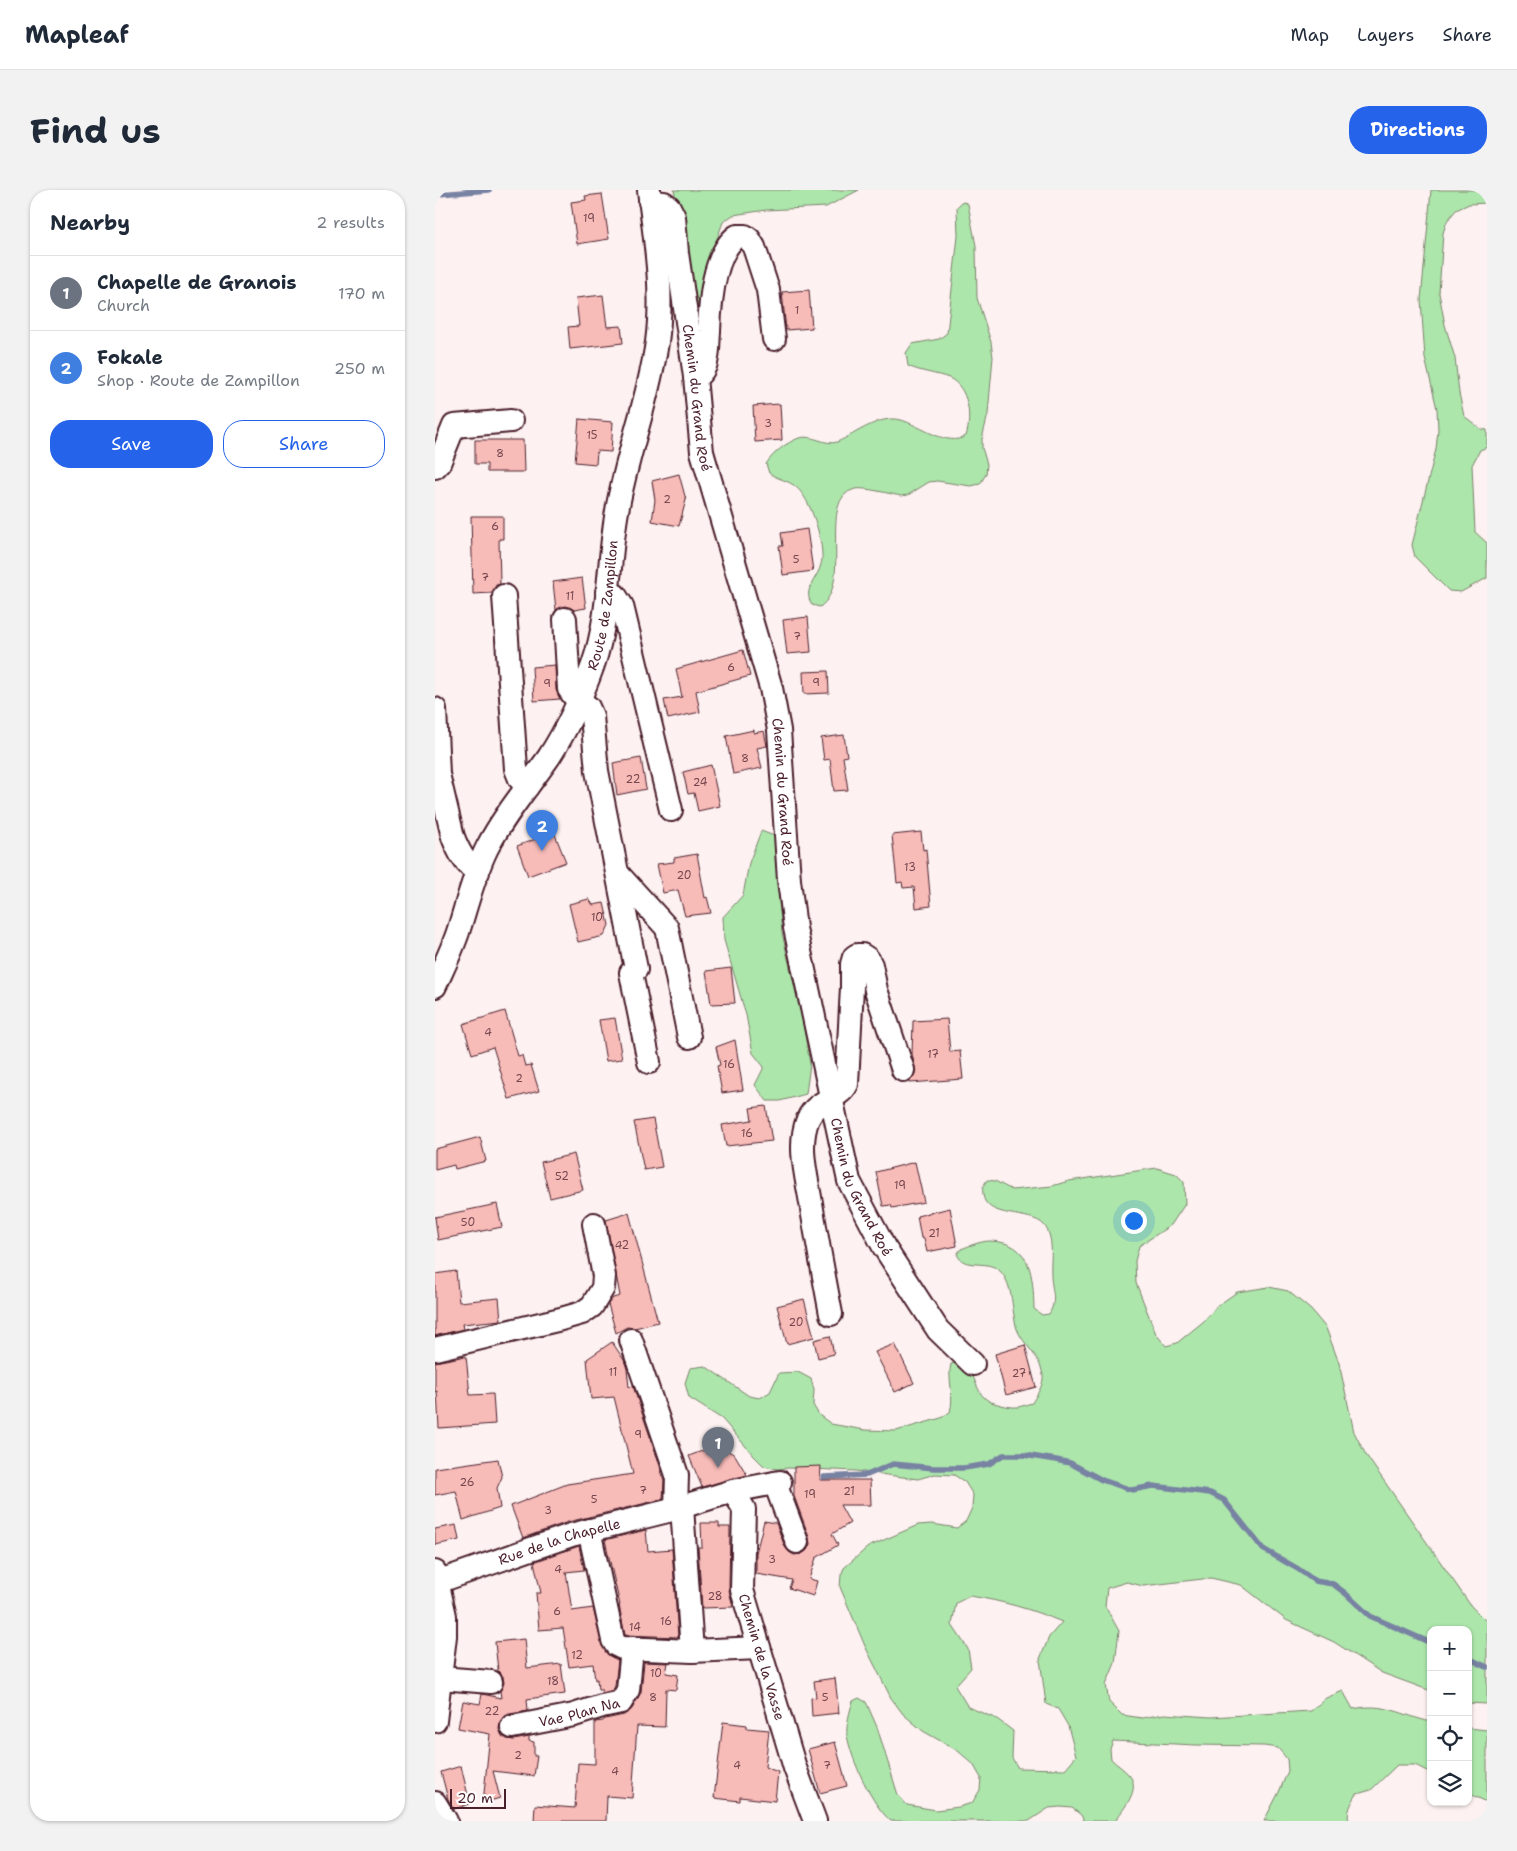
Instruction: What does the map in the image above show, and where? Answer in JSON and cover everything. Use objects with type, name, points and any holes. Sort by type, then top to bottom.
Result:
[{"type":"street","name":"Chemin du Grand Roé","points":[[649,196],[669,207],[674,217],[677,253],[695,378],[702,452],[771,688],[778,723],[784,775],[795,928],[849,1181],[884,1247],[938,1330],[973,1364]]},
{"type":"street","name":"Route de Zampillon","points":[[435,986],[453,946],[478,872],[492,840],[558,741],[593,664],[607,592],[619,498],[649,384],[657,341],[660,308],[658,270],[649,196]]},
{"type":"street","points":[[695,378],[702,372],[707,361],[711,302],[718,267],[727,246],[737,236],[745,236],[754,247],[767,290],[774,339]]},
{"type":"street","points":[[435,467],[439,463],[454,426],[511,421]]},
{"type":"street","points":[[607,592],[615,595],[621,606],[671,810]]},
{"type":"street","points":[[505,596],[516,769],[519,779],[527,787]]},
{"type":"street","points":[[565,619],[569,689],[573,695],[588,707],[592,716],[597,771],[636,969],[631,973],[649,1062]]},
{"type":"street","points":[[435,709],[438,774],[453,837],[469,866],[478,872]]},
{"type":"street","points":[[618,874],[667,928],[689,1037]]},
{"type":"street","points":[[831,1314],[807,1184],[804,1136],[805,1125],[812,1112],[819,1105],[845,1088],[848,1076],[847,1056],[852,964],[854,957],[857,955],[862,955],[868,959],[871,965],[876,990],[903,1070]]},
{"type":"street","points":[[435,1349],[561,1319],[582,1313],[592,1306],[603,1288],[604,1276],[594,1224]]},
{"type":"street","points":[[631,1340],[677,1475],[691,1651]]},
{"type":"street","name":"Rue de la Chapelle","points":[[436,1578],[589,1530],[679,1508],[733,1490],[778,1482],[797,1542]]},
{"type":"street","name":"Chemin de la Vasse","points":[[733,1490],[744,1509],[742,1590],[795,1768],[815,1821]]},
{"type":"street","points":[[589,1530],[613,1640],[618,1647],[691,1651],[759,1648]]},
{"type":"street","points":[[435,1721],[445,1641],[445,1621],[436,1578]]},
{"type":"street","name":"Vae Plan Na","points":[[512,1727],[574,1716],[602,1706],[621,1702],[628,1690],[632,1648]]},
{"type":"street","points":[[440,1678],[491,1682]]},
{"type":"street","points":[[435,1803],[446,1821]]},
{"type":"green space","points":[[674,190],[859,190],[826,207],[766,210],[733,215],[723,222],[710,258],[700,343],[681,220]]},
{"type":"green space","points":[[1431,190],[1487,190],[1487,203],[1469,204],[1456,210],[1447,221],[1443,233],[1439,293],[1445,325],[1455,358],[1464,416],[1481,429],[1487,430],[1487,447],[1480,450],[1472,465],[1475,532],[1487,543],[1487,578],[1461,592],[1449,591],[1415,557],[1412,545],[1436,449],[1438,430],[1437,409],[1425,358],[1421,300]]},
{"type":"green space","points":[[964,202],[968,204],[976,246],[977,298],[991,342],[993,357],[988,414],[982,439],[982,448],[987,464],[986,474],[980,484],[971,486],[937,481],[929,482],[908,495],[901,496],[855,489],[844,496],[838,508],[836,561],[830,595],[820,607],[812,605],[809,599],[810,588],[821,566],[822,559],[815,520],[807,501],[796,487],[769,473],[766,464],[781,448],[799,438],[804,437],[833,443],[885,420],[901,420],[942,438],[959,439],[966,436],[969,412],[961,388],[949,378],[908,366],[906,353],[912,344],[939,339],[947,333],[958,236],[957,207]]},
{"type":"green space","points":[[761,831],[782,839],[783,859],[778,891],[782,933],[803,1023],[810,1064],[806,1094],[780,1101],[767,1101],[755,1085],[764,1067],[753,1053],[746,1015],[724,940],[723,917],[743,895],[749,863]]},
{"type":"green space","points":[[1157,1168],[1176,1174],[1184,1182],[1185,1204],[1171,1225],[1139,1246],[1135,1261],[1136,1283],[1156,1334],[1166,1346],[1177,1343],[1204,1321],[1217,1306],[1237,1292],[1269,1287],[1288,1291],[1311,1310],[1326,1328],[1339,1363],[1354,1432],[1366,1455],[1471,1606],[1487,1622],[1487,1704],[1472,1703],[1472,1626],[1427,1626],[1427,1690],[1382,1673],[1334,1642],[1286,1620],[1241,1585],[1211,1578],[1143,1586],[1127,1582],[1107,1588],[1105,1606],[1119,1631],[1115,1663],[1106,1685],[1109,1702],[1122,1715],[1142,1718],[1164,1714],[1211,1717],[1311,1711],[1326,1698],[1343,1691],[1353,1709],[1364,1707],[1384,1708],[1427,1721],[1427,1771],[1415,1765],[1397,1765],[1371,1790],[1357,1794],[1351,1804],[1349,1821],[1264,1821],[1288,1771],[1287,1759],[1278,1748],[1264,1746],[1113,1741],[1110,1749],[1111,1759],[1129,1775],[1133,1786],[1130,1799],[1115,1821],[1084,1821],[1081,1815],[1072,1808],[1060,1807],[1049,1808],[1029,1821],[891,1821],[877,1805],[863,1781],[847,1735],[853,1701],[859,1698],[866,1702],[877,1727],[898,1795],[907,1805],[936,1810],[959,1807],[972,1803],[980,1790],[981,1778],[973,1764],[958,1751],[923,1731],[903,1714],[891,1698],[865,1646],[840,1587],[844,1568],[868,1547],[918,1525],[932,1524],[957,1528],[966,1521],[972,1508],[973,1495],[965,1482],[954,1475],[935,1474],[918,1479],[856,1471],[777,1469],[764,1466],[722,1419],[689,1398],[685,1383],[690,1368],[705,1366],[749,1396],[760,1398],[770,1392],[779,1373],[798,1372],[811,1379],[814,1390],[813,1405],[819,1415],[831,1424],[865,1430],[896,1431],[941,1418],[950,1412],[952,1399],[951,1364],[959,1363],[969,1369],[981,1394],[988,1401],[1014,1407],[1032,1403],[1041,1386],[1043,1375],[1039,1362],[1017,1329],[1010,1291],[1005,1277],[994,1267],[965,1262],[957,1254],[961,1249],[986,1241],[1004,1243],[1014,1247],[1022,1254],[1031,1273],[1034,1309],[1042,1315],[1049,1314],[1054,1299],[1051,1274],[1051,1242],[1047,1230],[1038,1220],[992,1208],[986,1202],[983,1188],[987,1180],[995,1181],[1012,1190],[1052,1186],[1069,1181]],"holes":[[[970,1596],[1028,1609],[1062,1622],[1049,1637],[1040,1659],[1046,1704],[1058,1709],[1068,1726],[1076,1756],[1065,1769],[1018,1768],[1012,1758],[1013,1731],[997,1719],[968,1707],[955,1686],[971,1668],[968,1649],[952,1625],[956,1603]]]},
{"type":"green space","points":[[1472,1728],[1487,1730],[1487,1802],[1472,1795]]},
{"type":"building","points":[[602,194],[609,239],[577,244],[571,202],[586,200],[585,196]]},
{"type":"building","points":[[809,290],[812,328],[786,330],[782,292]]},
{"type":"building","points":[[603,295],[607,327],[621,326],[623,343],[570,349],[568,327],[579,326],[576,298]]},
{"type":"building","points":[[780,404],[782,440],[755,442],[753,406]]},
{"type":"building","points":[[579,419],[613,422],[611,452],[597,451],[596,464],[575,462]]},
{"type":"building","points":[[475,440],[523,440],[524,472],[487,472],[487,464],[475,464]]},
{"type":"building","points":[[679,474],[686,500],[679,526],[652,521],[655,500],[652,481]]},
{"type":"building","points":[[471,516],[503,516],[503,539],[499,539],[500,584],[496,585],[492,593],[473,594]]},
{"type":"building","points":[[807,529],[813,571],[783,575],[779,546],[783,546],[781,533]]},
{"type":"building","points":[[582,578],[586,608],[574,610],[565,606],[556,610],[553,582]]},
{"type":"building","points":[[808,617],[811,652],[787,654],[783,620]]},
{"type":"building","points":[[743,650],[750,676],[696,691],[700,712],[668,719],[664,700],[682,697],[676,669]]},
{"type":"building","points":[[555,665],[556,690],[560,699],[534,701],[532,667]]},
{"type":"building","points":[[828,671],[829,693],[804,694],[803,672]]},
{"type":"building","points":[[754,730],[754,733],[764,731],[767,746],[757,748],[762,768],[733,774],[726,736]]},
{"type":"building","points":[[844,735],[847,756],[843,757],[848,790],[834,791],[830,759],[824,760],[821,738]]},
{"type":"building","points":[[641,758],[646,789],[617,795],[613,763]]},
{"type":"building","points":[[711,765],[720,806],[698,811],[694,793],[688,794],[683,772]]},
{"type":"building","points":[[554,832],[566,862],[528,876],[517,846]]},
{"type":"building","points":[[921,832],[923,850],[926,849],[931,906],[916,908],[914,887],[903,888],[902,882],[897,883],[892,835]]},
{"type":"building","points":[[697,854],[705,898],[707,897],[711,913],[685,916],[678,890],[663,893],[657,864],[674,862],[674,858]]},
{"type":"building","points":[[589,899],[593,905],[604,903],[609,925],[604,936],[578,942],[569,904]]},
{"type":"building","points":[[731,968],[735,1003],[711,1004],[706,971]]},
{"type":"building","points":[[505,1011],[518,1056],[522,1055],[525,1066],[531,1065],[539,1091],[509,1099],[493,1047],[472,1054],[463,1024]]},
{"type":"building","points":[[615,1018],[622,1059],[606,1061],[599,1020]]},
{"type":"building","points":[[947,1019],[950,1052],[960,1051],[963,1079],[910,1083],[916,1072],[912,1054],[913,1021]]},
{"type":"building","points":[[735,1040],[743,1090],[722,1093],[717,1066],[720,1065],[716,1047]]},
{"type":"building","points":[[766,1106],[772,1141],[726,1146],[722,1125],[752,1120],[750,1108]]},
{"type":"building","points":[[653,1119],[662,1167],[644,1170],[634,1122]]},
{"type":"building","points":[[480,1137],[486,1161],[455,1169],[454,1165],[435,1170],[435,1149]]},
{"type":"building","points":[[574,1154],[583,1190],[550,1198],[541,1162]]},
{"type":"building","points":[[915,1162],[924,1202],[892,1208],[891,1205],[883,1206],[876,1172]]},
{"type":"building","points":[[497,1204],[502,1227],[438,1240],[435,1217]]},
{"type":"building","points":[[950,1208],[957,1246],[927,1252],[924,1239],[921,1238],[917,1216]]},
{"type":"building","points":[[629,1213],[658,1322],[635,1328],[627,1327],[616,1333],[608,1304],[613,1298],[620,1296],[606,1220]]},
{"type":"building","points":[[456,1271],[459,1302],[499,1298],[501,1320],[462,1324],[463,1329],[435,1336],[435,1274]]},
{"type":"building","points":[[804,1299],[814,1337],[787,1344],[777,1306]]},
{"type":"building","points":[[830,1336],[834,1354],[818,1358],[814,1340]]},
{"type":"building","points":[[612,1342],[624,1360],[629,1387],[633,1386],[660,1466],[664,1481],[663,1499],[568,1522],[523,1538],[511,1506],[567,1484],[633,1474],[614,1397],[591,1399],[587,1359]]},
{"type":"building","points":[[895,1344],[914,1383],[895,1392],[875,1352]]},
{"type":"building","points":[[1025,1345],[1036,1387],[1006,1395],[995,1354]]},
{"type":"building","points":[[466,1356],[470,1395],[493,1394],[495,1424],[439,1428],[437,1391],[435,1392],[435,1362]]},
{"type":"building","points":[[718,1445],[735,1455],[747,1475],[702,1487],[689,1456]]},
{"type":"building","points":[[498,1459],[502,1477],[497,1488],[500,1508],[463,1520],[456,1491],[435,1495],[435,1468]]},
{"type":"building","points":[[821,1466],[820,1480],[870,1480],[871,1505],[840,1505],[850,1523],[832,1534],[838,1545],[816,1558],[809,1579],[817,1581],[813,1596],[789,1588],[792,1580],[756,1574],[756,1553],[764,1521],[776,1523],[785,1547],[789,1552],[794,1555],[801,1554],[807,1550],[810,1544],[809,1537],[794,1496],[794,1467]]},
{"type":"building","points":[[701,1523],[719,1523],[719,1527],[730,1527],[729,1590],[733,1607],[702,1608],[698,1547],[702,1547]]},
{"type":"building","points":[[456,1525],[459,1540],[435,1545],[435,1529]]},
{"type":"building","points":[[646,1530],[648,1551],[672,1549],[678,1637],[625,1635],[605,1540]]},
{"type":"building","points":[[579,1546],[584,1570],[566,1572],[572,1611],[593,1608],[602,1646],[610,1656],[618,1660],[615,1686],[613,1690],[602,1693],[602,1690],[598,1690],[593,1664],[569,1667],[563,1628],[539,1630],[536,1593],[541,1593],[534,1562]]},
{"type":"building","points":[[524,1639],[527,1668],[561,1664],[565,1694],[527,1699],[528,1711],[509,1714],[503,1717],[499,1729],[502,1736],[514,1740],[529,1737],[529,1741],[534,1742],[534,1756],[537,1756],[534,1776],[493,1771],[500,1798],[483,1803],[490,1734],[458,1728],[463,1701],[480,1704],[482,1694],[501,1698],[500,1691],[504,1683],[503,1676],[498,1671],[495,1642]]},
{"type":"building","points":[[644,1662],[668,1663],[666,1673],[678,1675],[676,1690],[666,1689],[665,1727],[637,1726],[632,1798],[607,1796],[606,1821],[534,1821],[535,1805],[575,1808],[578,1763],[595,1764],[595,1722],[624,1715],[632,1709],[641,1692]]},
{"type":"building","points":[[835,1678],[839,1713],[812,1716],[811,1698],[816,1697],[814,1681]]},
{"type":"building","points":[[723,1722],[747,1725],[747,1728],[769,1730],[765,1767],[778,1772],[775,1801],[740,1797],[740,1801],[714,1798]]},
{"type":"building","points":[[835,1742],[847,1786],[820,1793],[808,1749]]},
{"type":"building","points":[[461,1766],[470,1804],[454,1809],[448,1799],[441,1772]]},
{"type":"waterway","points":[[439,194],[489,190]]},
{"type":"waterway","points":[[824,1477],[867,1475],[893,1464],[934,1468],[964,1468],[989,1464],[1003,1455],[1024,1455],[1070,1463],[1102,1480],[1132,1490],[1153,1486],[1210,1493],[1224,1500],[1263,1549],[1315,1581],[1333,1584],[1370,1616],[1427,1641]]},
{"type":"waterway","points":[[1472,1660],[1487,1667]]},
{"type":"place","name":"Fokale","points":[[542,851]]},
{"type":"place","name":"Chapelle de Granois","points":[[718,1468]]}]
